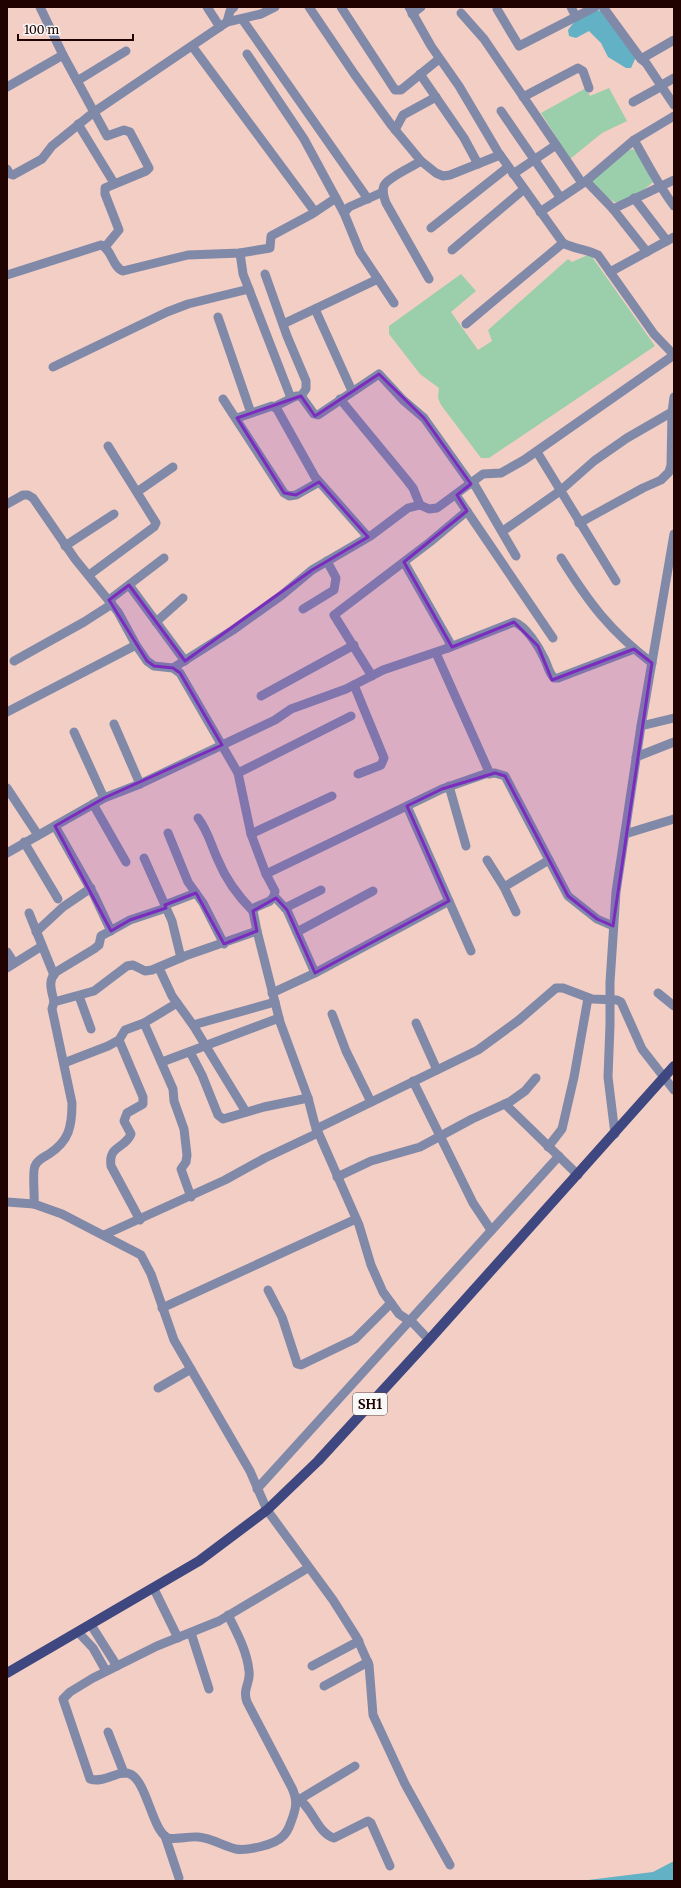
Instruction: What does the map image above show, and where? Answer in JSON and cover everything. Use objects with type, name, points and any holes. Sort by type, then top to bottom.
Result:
[{"type":"main road","name":"SH1","points":[[7,1673],[200,1561],[267,1510],[318,1461],[429,1340],[615,1134],[674,1066]]},
{"type":"street","points":[[40,7],[62,55],[107,136],[124,130],[130,132],[149,168],[146,171],[105,188],[105,194],[119,230],[105,247]]},
{"type":"street","points":[[207,7],[223,25]]},
{"type":"street","points":[[223,25],[230,11],[234,7]]},
{"type":"street","points":[[7,169],[10,174],[13,175],[41,160],[52,146],[94,112],[223,25],[264,13],[275,7]]},
{"type":"street","points":[[309,7],[355,75],[395,130],[421,161],[429,168],[442,176],[450,175],[500,155]]},
{"type":"street","points":[[341,7],[393,88],[398,91],[439,59]]},
{"type":"street","points":[[173,668],[258,612],[292,584],[368,537],[408,508],[420,504],[433,509],[456,495],[483,474],[501,473],[536,452],[674,355],[654,334],[598,255],[592,252],[573,248],[562,243],[510,170],[459,86],[439,59],[411,11],[420,7]]},
{"type":"street","points":[[572,7],[576,18]]},
{"type":"street","points":[[497,9],[519,46],[595,7]]},
{"type":"street","points":[[603,7],[662,85],[674,105]]},
{"type":"street","points":[[461,13],[484,39],[556,145],[584,182],[612,209],[647,252]]},
{"type":"street","points":[[242,19],[368,199]]},
{"type":"street","points":[[641,59],[674,40]]},
{"type":"street","points":[[192,46],[315,212]]},
{"type":"street","points":[[77,81],[126,51]]},
{"type":"street","points":[[247,54],[304,139],[344,212],[360,252],[394,303]]},
{"type":"street","points":[[7,87],[62,55]]},
{"type":"street","points":[[523,97],[578,68],[583,71],[589,88]]},
{"type":"street","points":[[420,74],[464,138],[478,164]]},
{"type":"street","points":[[633,102],[674,78]]},
{"type":"street","points":[[395,130],[403,115],[436,97]]},
{"type":"street","points":[[501,111],[560,198]]},
{"type":"street","points":[[540,212],[584,182],[634,140],[674,116]]},
{"type":"street","points":[[78,124],[114,183]]},
{"type":"street","points":[[634,140],[648,163],[659,186],[674,206]]},
{"type":"street","points":[[431,228],[510,170],[534,160],[556,145]]},
{"type":"street","points":[[421,161],[385,184],[383,192],[386,203],[429,279]]},
{"type":"street","points":[[612,209],[674,180]]},
{"type":"street","points":[[452,250],[524,189]]},
{"type":"street","points":[[344,212],[346,208],[383,192]]},
{"type":"street","points":[[7,275],[101,245],[105,247],[117,266],[123,271],[188,256],[240,253],[270,248],[271,236],[315,212],[336,198]]},
{"type":"street","points":[[610,272],[671,241],[634,198]]},
{"type":"street","points":[[466,324],[562,243]]},
{"type":"street","points":[[240,253],[244,274],[249,289],[291,398]]},
{"type":"street","points":[[237,418],[265,407],[274,407],[291,398],[301,396],[306,389],[306,381],[265,274]]},
{"type":"street","points":[[283,324],[378,280]]},
{"type":"street","points":[[53,367],[167,312],[188,304],[249,289]]},
{"type":"street","points":[[315,309],[352,391]]},
{"type":"street","points":[[218,317],[251,413]]},
{"type":"street","points":[[301,396],[314,414],[318,415],[377,375],[379,374],[384,377],[399,397],[424,418],[472,483],[503,531],[516,556]]},
{"type":"street","points":[[579,523],[665,477],[671,466],[672,412],[674,397]]},
{"type":"street","points":[[223,399],[237,418],[284,493],[289,496],[296,495],[319,482]]},
{"type":"street","points":[[340,400],[413,488],[420,504]]},
{"type":"street","points":[[274,407],[277,409],[307,464],[319,482],[368,537]]},
{"type":"street","points":[[503,531],[560,491],[594,461],[627,438],[672,412]]},
{"type":"street","points":[[89,575],[154,527],[155,520],[108,446]]},
{"type":"street","points":[[536,452],[616,581]]},
{"type":"street","points":[[137,492],[173,466]]},
{"type":"street","points":[[7,504],[23,495],[28,495],[32,498],[66,546],[118,612],[136,646],[147,661],[154,666],[173,668],[180,673],[238,772],[251,834],[266,874],[275,891],[274,896],[270,901],[256,907],[253,911]]},
{"type":"street","points":[[456,495],[553,638]]},
{"type":"street","points":[[372,676],[354,645],[335,617],[336,613],[404,562],[467,511]]},
{"type":"street","points":[[66,546],[114,514]]},
{"type":"street","points":[[615,1134],[608,1077],[613,926],[617,885],[641,726],[674,534]]},
{"type":"street","points":[[14,661],[84,622],[110,602],[129,584],[164,558]]},
{"type":"street","points":[[561,558],[593,606],[615,632],[652,663]]},
{"type":"street","points":[[303,609],[334,590],[336,578],[327,561]]},
{"type":"street","points":[[404,562],[450,644],[448,648]]},
{"type":"street","points":[[129,584],[185,661]]},
{"type":"street","points":[[156,622],[182,598]]},
{"type":"street","points":[[7,852],[104,798],[140,784],[275,720],[291,709],[372,676],[436,653],[514,622],[524,629],[538,646],[550,675],[554,678],[558,678],[634,649]]},
{"type":"street","points":[[261,696],[354,645]]},
{"type":"street","points":[[7,712],[136,646]]},
{"type":"street","points":[[436,653],[490,774]]},
{"type":"street","points":[[354,684],[384,758],[381,765],[358,774]]},
{"type":"street","points":[[238,772],[351,716]]},
{"type":"street","points":[[641,726],[674,718]]},
{"type":"street","points":[[114,724],[140,784]]},
{"type":"street","points":[[74,732],[104,798]]},
{"type":"street","points":[[636,757],[674,742]]},
{"type":"street","points":[[266,874],[325,844],[449,786],[495,773],[505,776],[563,889],[574,902],[597,919],[613,926]]},
{"type":"street","points":[[449,786],[466,846]]},
{"type":"street","points":[[7,788],[38,835]]},
{"type":"street","points":[[251,834],[332,796]]},
{"type":"street","points":[[93,804],[126,862]]},
{"type":"street","points":[[407,806],[471,951]]},
{"type":"street","points":[[198,818],[208,833],[218,861],[234,892],[253,911],[279,1018],[308,1098],[317,1131],[356,1219],[371,1265],[383,1292],[399,1314],[408,1320],[429,1340]]},
{"type":"street","points":[[625,834],[674,819]]},
{"type":"street","points":[[55,826],[91,888],[111,931]]},
{"type":"street","points":[[168,833],[188,882],[204,903],[224,944]]},
{"type":"street","points":[[24,842],[58,899]]},
{"type":"street","points":[[144,858],[172,921],[181,958]]},
{"type":"street","points":[[487,860],[504,887],[516,912]]},
{"type":"street","points":[[504,887],[549,860]]},
{"type":"street","points":[[36,932],[63,906],[91,888]]},
{"type":"street","points":[[285,908],[321,890]]},
{"type":"street","points":[[297,932],[373,891]]},
{"type":"street","points":[[34,1204],[34,1167],[38,1161],[61,1146],[66,1138],[72,1118],[72,1103],[52,1009],[54,1002],[50,981],[54,975],[99,945],[101,936],[130,920],[196,892]]},
{"type":"street","points":[[274,896],[285,908],[315,973]]},
{"type":"street","points":[[193,1025],[273,997],[449,901]]},
{"type":"street","points":[[29,912],[54,975]]},
{"type":"street","points":[[54,1002],[94,991],[127,966],[133,965],[145,971],[159,968],[181,958],[224,944],[257,931]]},
{"type":"street","points":[[7,952],[11,966],[42,946]]},
{"type":"street","points":[[159,968],[167,987],[227,1078],[246,1112]]},
{"type":"street","points":[[104,1235],[191,1197],[371,1102],[478,1050],[519,1020],[556,988],[563,988],[588,998],[617,1000],[621,1002],[642,1048],[674,1090]]},
{"type":"street","points":[[658,993],[674,1006]]},
{"type":"street","points":[[79,996],[91,1029]]},
{"type":"street","points":[[548,1147],[562,1129],[574,1077],[588,998]]},
{"type":"street","points":[[64,1063],[93,1053],[119,1040],[125,1030],[144,1023],[177,1003]]},
{"type":"street","points":[[332,1014],[346,1051],[371,1102]]},
{"type":"street","points":[[162,1062],[279,1018]]},
{"type":"street","points":[[144,1023],[173,1089],[174,1101],[184,1128],[187,1155],[186,1162],[181,1169],[191,1197]]},
{"type":"street","points":[[416,1023],[437,1070]]},
{"type":"street","points":[[119,1040],[143,1097],[143,1104],[126,1113],[124,1121],[131,1134],[130,1138],[113,1151],[110,1158],[112,1166],[140,1220]]},
{"type":"street","points":[[190,1052],[202,1075],[213,1106],[220,1118],[223,1119],[246,1112],[308,1098]]},
{"type":"street","points":[[337,1177],[371,1161],[410,1152],[505,1104],[525,1091],[536,1078]]},
{"type":"street","points":[[413,1081],[439,1137],[473,1203],[491,1230]]},
{"type":"street","points":[[505,1104],[578,1175]]},
{"type":"street","points":[[257,1489],[328,1412],[408,1320],[559,1156]]},
{"type":"street","points":[[7,1202],[34,1204],[62,1214],[141,1254],[151,1274],[174,1340],[250,1471],[267,1510],[308,1568],[333,1600],[358,1641],[368,1662],[373,1715],[405,1784],[450,1865]]},
{"type":"street","points":[[162,1308],[356,1219]]},
{"type":"street","points":[[268,1290],[282,1317],[296,1360],[298,1364],[301,1365],[354,1339],[391,1303]]},
{"type":"street","points":[[158,1388],[191,1369]]},
{"type":"street","points":[[179,1878],[165,1836],[151,1814],[139,1783],[129,1773],[124,1773],[100,1781],[90,1778],[63,1699],[70,1692],[106,1671],[157,1646],[191,1633],[228,1615],[308,1568]]},
{"type":"street","points":[[154,1589],[178,1638]]},
{"type":"street","points":[[228,1615],[245,1651],[250,1673],[245,1690],[247,1702],[298,1798],[308,1808],[324,1833],[329,1837],[334,1838],[368,1821],[371,1823],[390,1866]]},
{"type":"street","points":[[91,1625],[117,1666]]},
{"type":"street","points":[[78,1632],[93,1648],[106,1671]]},
{"type":"street","points":[[191,1633],[209,1689]]},
{"type":"street","points":[[312,1666],[358,1641]]},
{"type":"street","points":[[324,1686],[368,1662]]},
{"type":"street","points":[[108,1732],[124,1773]]},
{"type":"street","points":[[298,1798],[354,1766]]},
{"type":"street","points":[[165,1836],[169,1839],[200,1837],[235,1849],[247,1849],[266,1844],[281,1838],[287,1831],[297,1806],[298,1798]]},
{"type":"highlighted area","points":[[379,374],[424,418],[471,484],[457,495],[467,511],[404,562],[452,647],[514,622],[538,646],[552,680],[634,649],[652,663],[613,926],[597,919],[568,896],[505,776],[495,773],[442,789],[407,806],[449,901],[315,973],[287,910],[276,898],[253,911],[257,931],[224,944],[196,893],[165,905],[166,908],[130,920],[111,931],[55,826],[104,798],[222,745],[180,673],[173,668],[154,666],[147,661],[109,600],[129,585],[185,661],[312,570],[368,537],[319,482],[296,495],[284,493],[237,418],[301,396],[315,416]]},
{"type":"green space","points":[[586,88],[590,96],[609,88],[627,121],[602,133],[570,159],[541,113]]},
{"type":"green space","points":[[632,149],[636,151],[653,182],[629,199],[619,202],[612,201],[591,181]]},
{"type":"green space","points":[[590,254],[655,346],[489,458],[481,458],[441,405],[438,398],[439,388],[420,374],[389,334],[389,326],[461,274],[476,291],[451,312],[478,350],[492,341],[488,330],[568,259],[572,262]]},
{"type":"water","points":[[596,10],[601,11],[636,57],[631,68],[626,68],[608,57],[601,43],[589,31],[576,38],[569,36],[568,30],[575,21]]},
{"type":"water","points":[[674,1861],[674,1881],[580,1881],[653,1872]]}]
